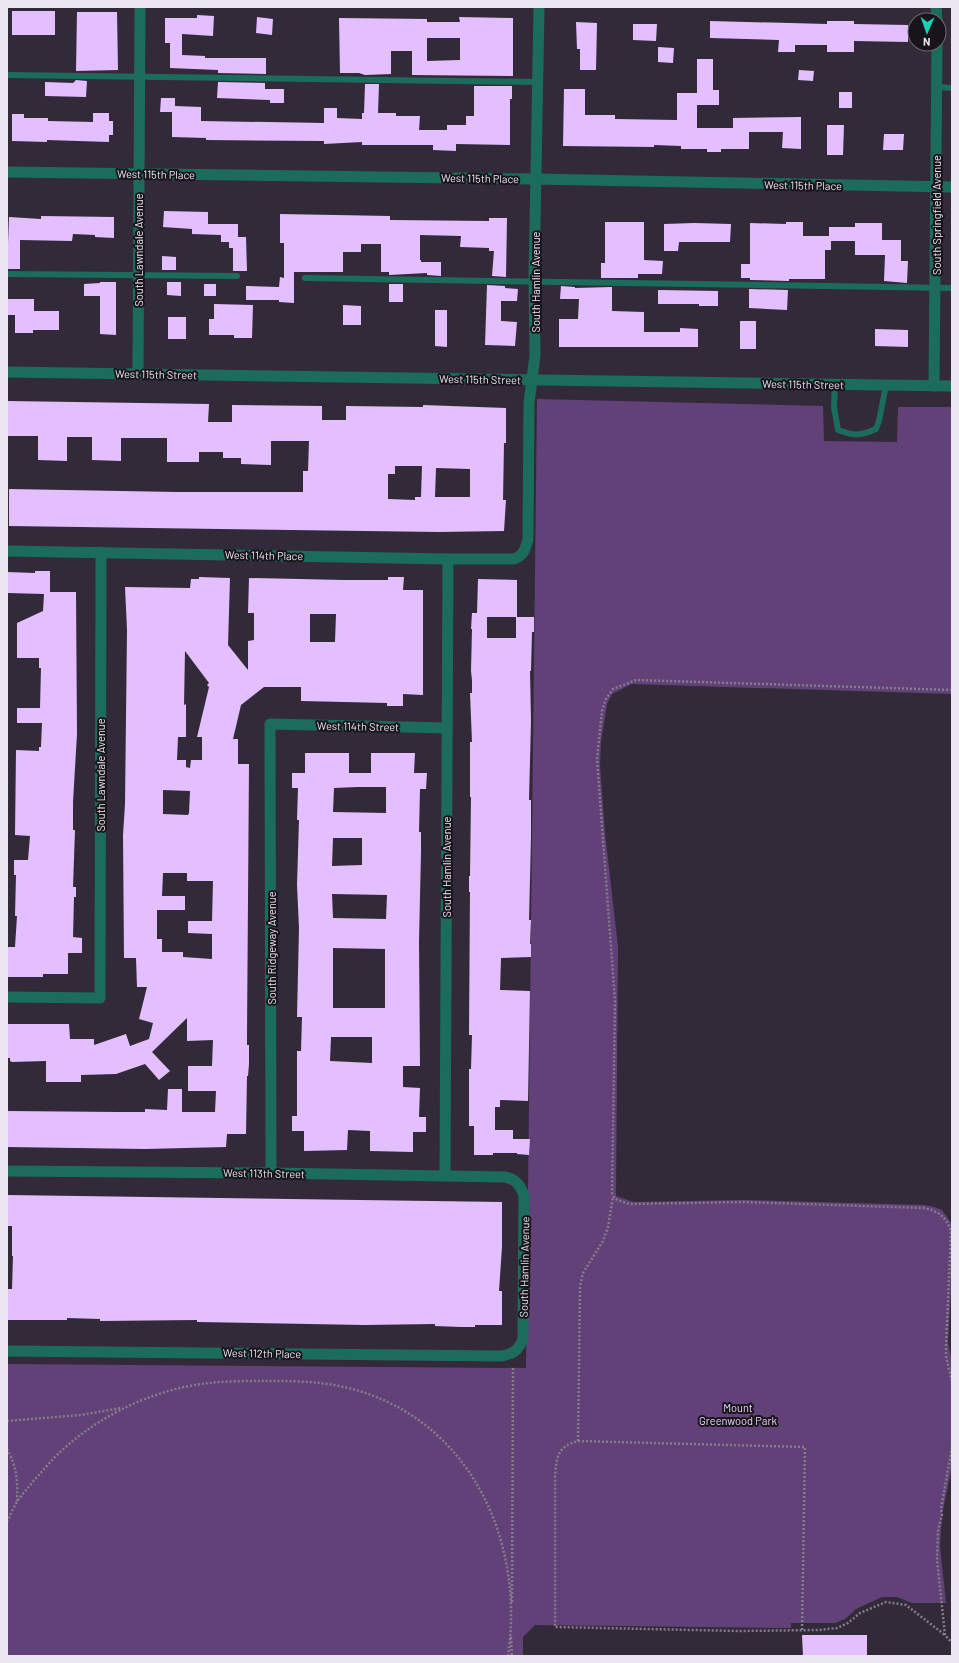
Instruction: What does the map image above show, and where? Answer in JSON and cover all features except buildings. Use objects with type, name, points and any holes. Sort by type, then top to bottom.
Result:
[{"type":"street","name":"South Lawndale Avenue","points":[[138,374],[140,7]]},
{"type":"street","name":"South Hamlin Avenue","points":[[521,556],[525,550],[528,540],[529,403],[535,355],[535,179],[539,7]]},
{"type":"street","name":"South Springfield Avenue","points":[[934,386],[937,52]]},
{"type":"street","name":"West 115th Place","points":[[7,172],[535,179],[952,188]]},
{"type":"street","name":"West 115th Street","points":[[7,372],[952,386]]},
{"type":"street","name":"West 114th Place","points":[[7,551],[448,559],[514,559],[521,556]]},
{"type":"street","name":"South Lawndale Avenue","points":[[7,997],[100,998],[101,552]]},
{"type":"street","name":"South Hamlin Avenue","points":[[445,1176],[448,559]]},
{"type":"street","name":"West 114th Street","points":[[270,724],[447,728]]},
{"type":"street","name":"South Ridgeway Avenue","points":[[270,724],[271,1172]]},
{"type":"street","name":"West 113th Street","points":[[7,1171],[271,1172],[505,1177],[513,1179],[519,1183]]},
{"type":"street","name":"South Hamlin Avenue","points":[[517,1350],[523,1339],[524,1195],[519,1183]]},
{"type":"street","name":"West 112th Place","points":[[7,1351],[501,1356],[513,1353],[517,1350]]},
{"type":"lane","points":[[7,75],[537,82]]},
{"type":"lane","points":[[937,88],[952,88]]},
{"type":"lane","points":[[7,274],[237,276]]},
{"type":"lane","points":[[305,278],[952,288]]},
{"type":"lane","points":[[835,384],[834,407],[838,430],[852,435],[865,434],[876,429],[886,385]]},
{"type":"path","points":[[578,1441],[580,1286],[583,1273],[603,1241],[608,1227],[613,1196],[615,986],[597,759],[602,711],[606,698],[613,689],[636,680],[952,690]]},
{"type":"path","points":[[613,1196],[615,1199],[629,1204],[744,1202],[924,1208],[934,1210],[942,1215],[951,1231],[946,1356],[952,1380]]},
{"type":"path","points":[[512,1656],[513,1366]]},
{"type":"path","points":[[7,1421],[81,1415],[124,1407],[179,1389],[209,1383],[250,1381],[316,1383],[340,1386],[368,1394],[392,1404],[415,1418],[451,1449],[467,1468],[482,1491],[493,1515],[506,1558],[511,1625],[508,1656]]},
{"type":"path","points":[[7,1522],[17,1502],[54,1457],[95,1425],[124,1407]]},
{"type":"path","points":[[802,1630],[805,1447],[578,1441],[567,1444],[561,1450],[556,1458],[555,1627],[739,1631],[802,1630],[836,1628],[848,1623],[860,1613],[886,1602],[906,1605],[945,1635],[952,1643]]},
{"type":"path","points":[[945,1635],[937,1560],[938,1531],[942,1515],[941,1509],[952,1446]]},
{"type":"path","points":[[7,1449],[14,1461],[17,1502]]},
{"type":"green space","name":"Mount Greenwood Park","points":[[537,399],[823,406],[824,441],[897,442],[898,407],[952,407],[952,694],[632,684],[612,694],[607,704],[601,742],[600,766],[605,833],[618,947],[616,1196],[634,1202],[743,1200],[924,1205],[942,1210],[952,1224],[952,1273],[948,1342],[952,1362],[952,1466],[942,1515],[940,1546],[946,1603],[912,1603],[897,1597],[882,1597],[856,1609],[845,1619],[835,1623],[791,1623],[791,1628],[535,1625],[523,1637],[523,1656],[7,1656],[7,1364],[526,1368]]}]
